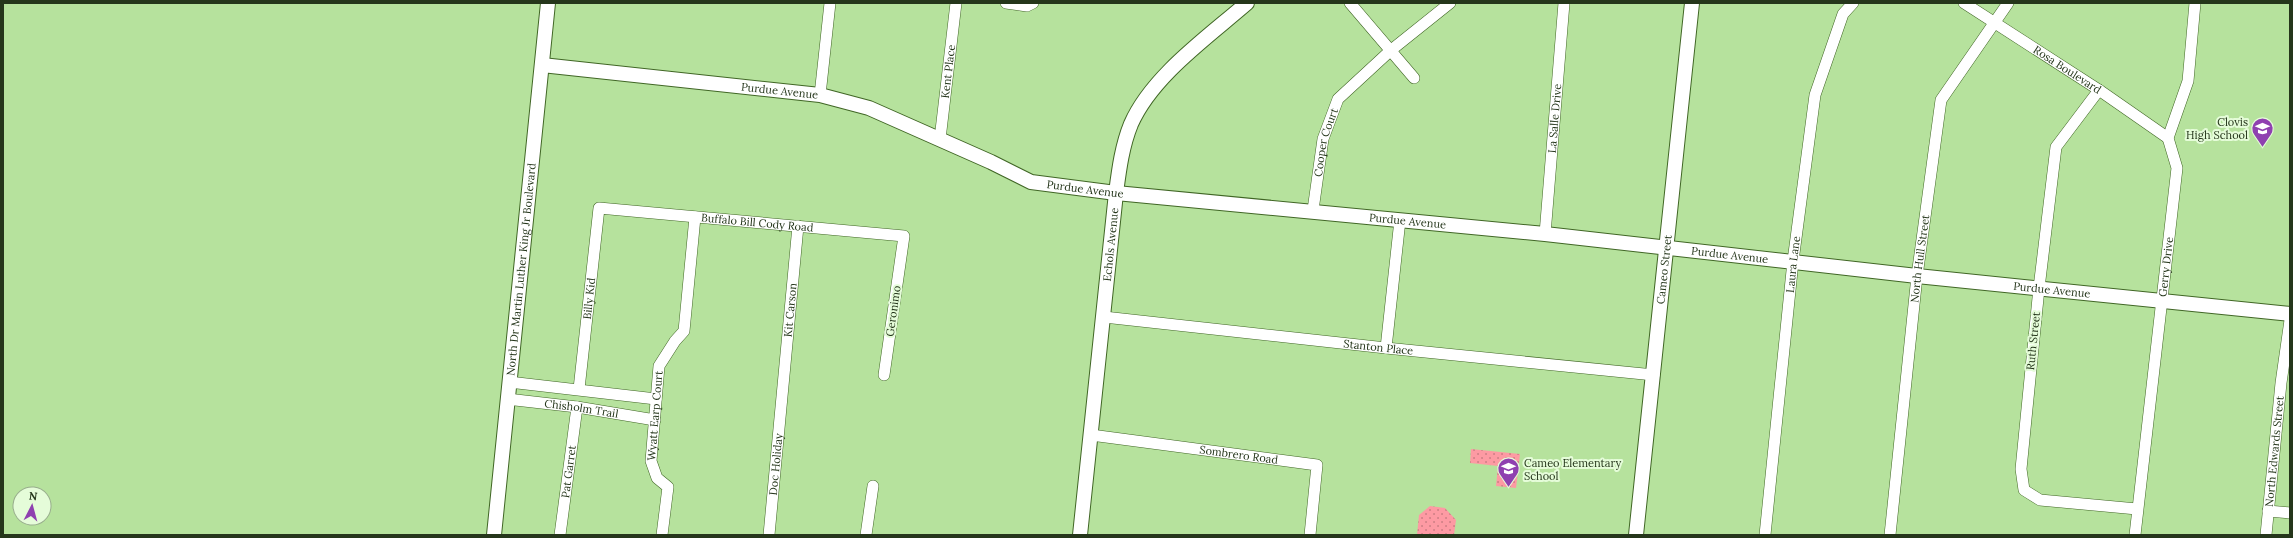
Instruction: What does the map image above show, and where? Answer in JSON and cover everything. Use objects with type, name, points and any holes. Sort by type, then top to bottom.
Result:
[{"type":"street","name":"North Dr Martin Luther King Jr Boulevard","points":[[494,535],[548,3]]},
{"type":"street","points":[[820,95],[830,3]]},
{"type":"street","name":"Kent Place","points":[[940,139],[956,3]]},
{"type":"street","points":[[1006,3],[1027,6],[1033,3]]},
{"type":"street","name":"Echols Avenue","points":[[1080,535],[1120,160],[1132,124],[1159,80],[1247,3]]},
{"type":"street","points":[[1350,3],[1414,78]]},
{"type":"street","name":"Cooper Court","points":[[1313,210],[1323,139],[1338,99],[1390,51],[1450,3]]},
{"type":"street","name":"La Salle Drive","points":[[1545,234],[1564,3]]},
{"type":"street","name":"Cameo Street","points":[[1636,535],[1692,3]]},
{"type":"street","name":"Laura Lane","points":[[1765,535],[1793,261],[1815,95],[1843,14],[1853,3]]},
{"type":"street","name":"Rosa Boulevard","points":[[1964,3],[2099,90],[2168,138]]},
{"type":"street","name":"North Hull Street","points":[[1890,535],[1916,276],[1941,100],[2008,3]]},
{"type":"street","points":[[2168,138],[2188,81],[2195,3]]},
{"type":"street","name":"Purdue Avenue","points":[[542,65],[820,95],[869,108],[991,162],[1031,182],[1116,193],[1313,210],[1545,234],[1667,249],[1793,261],[1916,276],[2290,314]]},
{"type":"street","name":"Ruth Street","points":[[2099,90],[2056,146],[2020,469],[2024,490],[2040,500],[2137,509]]},
{"type":"street","name":"Gerry Drive","points":[[2135,535],[2163,301],[2177,168],[2168,138]]},
{"type":"street","name":"Buffalo Bill Cody Road","points":[[599,208],[904,236],[902,247]]},
{"type":"street","name":"Billy Kid","points":[[579,389],[599,208]]},
{"type":"street","name":"Wyatt Earp Court","points":[[662,535],[668,487],[657,478],[651,461],[659,366],[675,341],[684,331],[694,217]]},
{"type":"street","points":[[1386,348],[1400,220]]},
{"type":"street","name":"Kit Carson","points":[[783,394],[798,226]]},
{"type":"street","name":"Geronimo","points":[[884,374],[902,247]]},
{"type":"street","name":"Stanton Place","points":[[1104,316],[1386,348],[1654,375]]},
{"type":"street","name":"North Edwards Street","points":[[2266,535],[2285,384],[2290,320]]},
{"type":"street","name":"Chisholm Trail","points":[[509,382],[656,399]]},
{"type":"street","name":"Doc Holiday","points":[[769,535],[783,394]]},
{"type":"street","name":"Chisholm Trail","points":[[507,399],[577,407],[655,420]]},
{"type":"street","name":"Pat Garret","points":[[560,535],[577,407]]},
{"type":"street","name":"Sombrero Road","points":[[1091,435],[1317,465],[1310,535]]},
{"type":"street","points":[[866,535],[872,486]]},
{"type":"street","points":[[2268,511],[2290,513]]},
{"type":"shaded area","points":[[1471,449],[1520,454],[1516,488],[1496,486],[1498,466],[1470,463]]},
{"type":"shaded area","points":[[1430,506],[1445,508],[1456,520],[1454,535],[1417,535],[1419,515]]},
{"type":"place","name":"Clovis High School","points":[[2263,148]]},
{"type":"place","name":"Cameo Elementary School","points":[[1508,488]]}]
